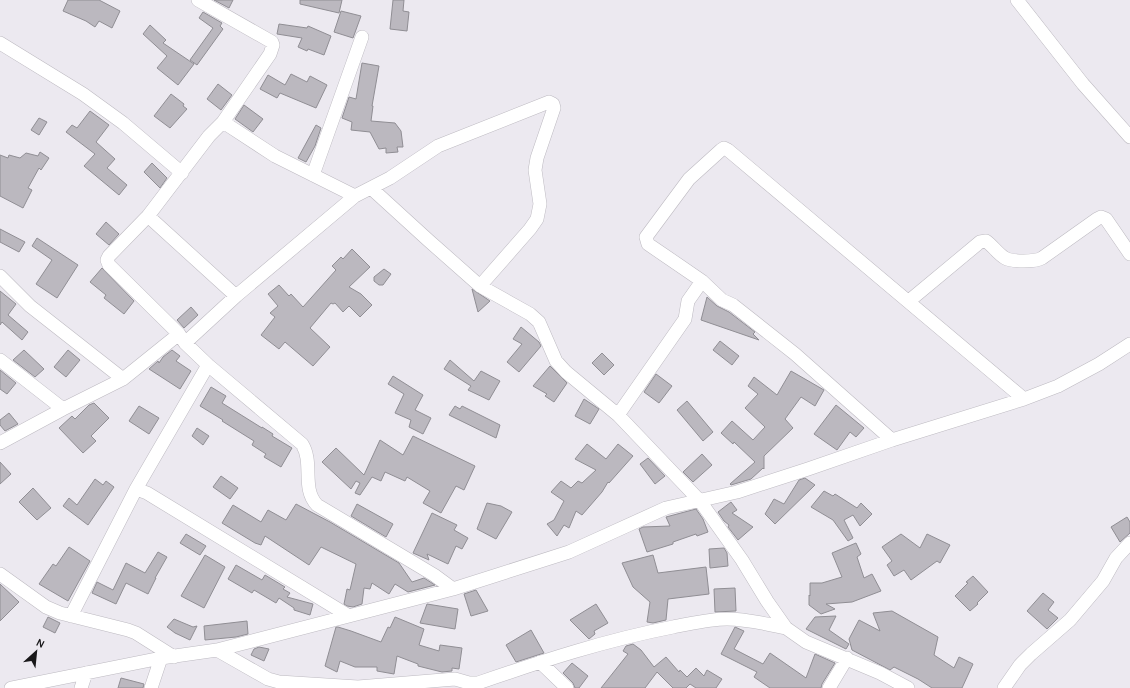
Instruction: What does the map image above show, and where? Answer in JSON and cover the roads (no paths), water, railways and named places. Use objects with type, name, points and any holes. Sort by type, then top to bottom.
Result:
[{"type":"street","points":[[198,0],[272,42],[273,44],[270,54],[223,122],[209,136],[148,216],[109,256],[107,260],[109,265],[208,365],[302,444],[307,452],[309,493],[317,505],[453,588]]},
{"type":"street","points":[[1017,0],[1083,84],[1130,137]]},
{"type":"street","points":[[313,175],[362,38]]},
{"type":"street","points":[[0,43],[82,94],[123,123],[182,173]]},
{"type":"street","points":[[0,443],[123,379],[182,339],[236,296],[355,196],[390,178],[438,146],[549,102],[553,104],[554,108],[536,158],[535,170],[540,204],[536,219],[530,229],[480,286]]},
{"type":"street","points":[[223,122],[276,156],[355,196]]},
{"type":"street","points":[[892,440],[795,354],[733,305],[722,300],[702,281],[648,244],[646,237],[689,179],[720,150],[724,148],[728,150],[1024,399]]},
{"type":"street","points":[[371,188],[480,286],[530,314],[539,322],[556,361],[566,372],[618,415],[700,500],[742,560],[767,601],[786,628],[806,642],[847,658],[908,688]]},
{"type":"street","points":[[148,216],[236,296]]},
{"type":"street","points":[[909,302],[980,242],[986,241],[1004,258],[1009,260],[1037,261],[1101,217],[1106,219],[1130,254]]},
{"type":"street","points":[[0,276],[30,306],[123,379]]},
{"type":"street","points":[[618,415],[685,319],[688,301],[702,281]]},
{"type":"street","points":[[11,688],[161,658],[218,650],[453,588],[569,552],[666,508],[737,492],[892,440],[1024,399],[1058,386],[1099,364],[1130,344]]},
{"type":"street","points":[[0,360],[63,409]]},
{"type":"street","points":[[71,616],[136,489],[208,365]]},
{"type":"street","points":[[136,489],[147,493],[349,616]]},
{"type":"street","points":[[1004,688],[1020,665],[1070,620],[1103,581],[1116,558],[1130,543]]},
{"type":"street","points":[[0,574],[46,607],[60,613],[136,633],[174,657]]},
{"type":"street","points":[[218,650],[268,679],[279,682],[358,687],[454,679],[469,683],[478,683],[540,662],[632,635],[710,620],[726,619],[758,622],[786,628]]},
{"type":"street","points":[[151,688],[161,658]]},
{"type":"street","points":[[829,688],[847,658]]},
{"type":"street","points":[[540,662],[567,688]]},
{"type":"street","points":[[81,688],[86,673]]}]
